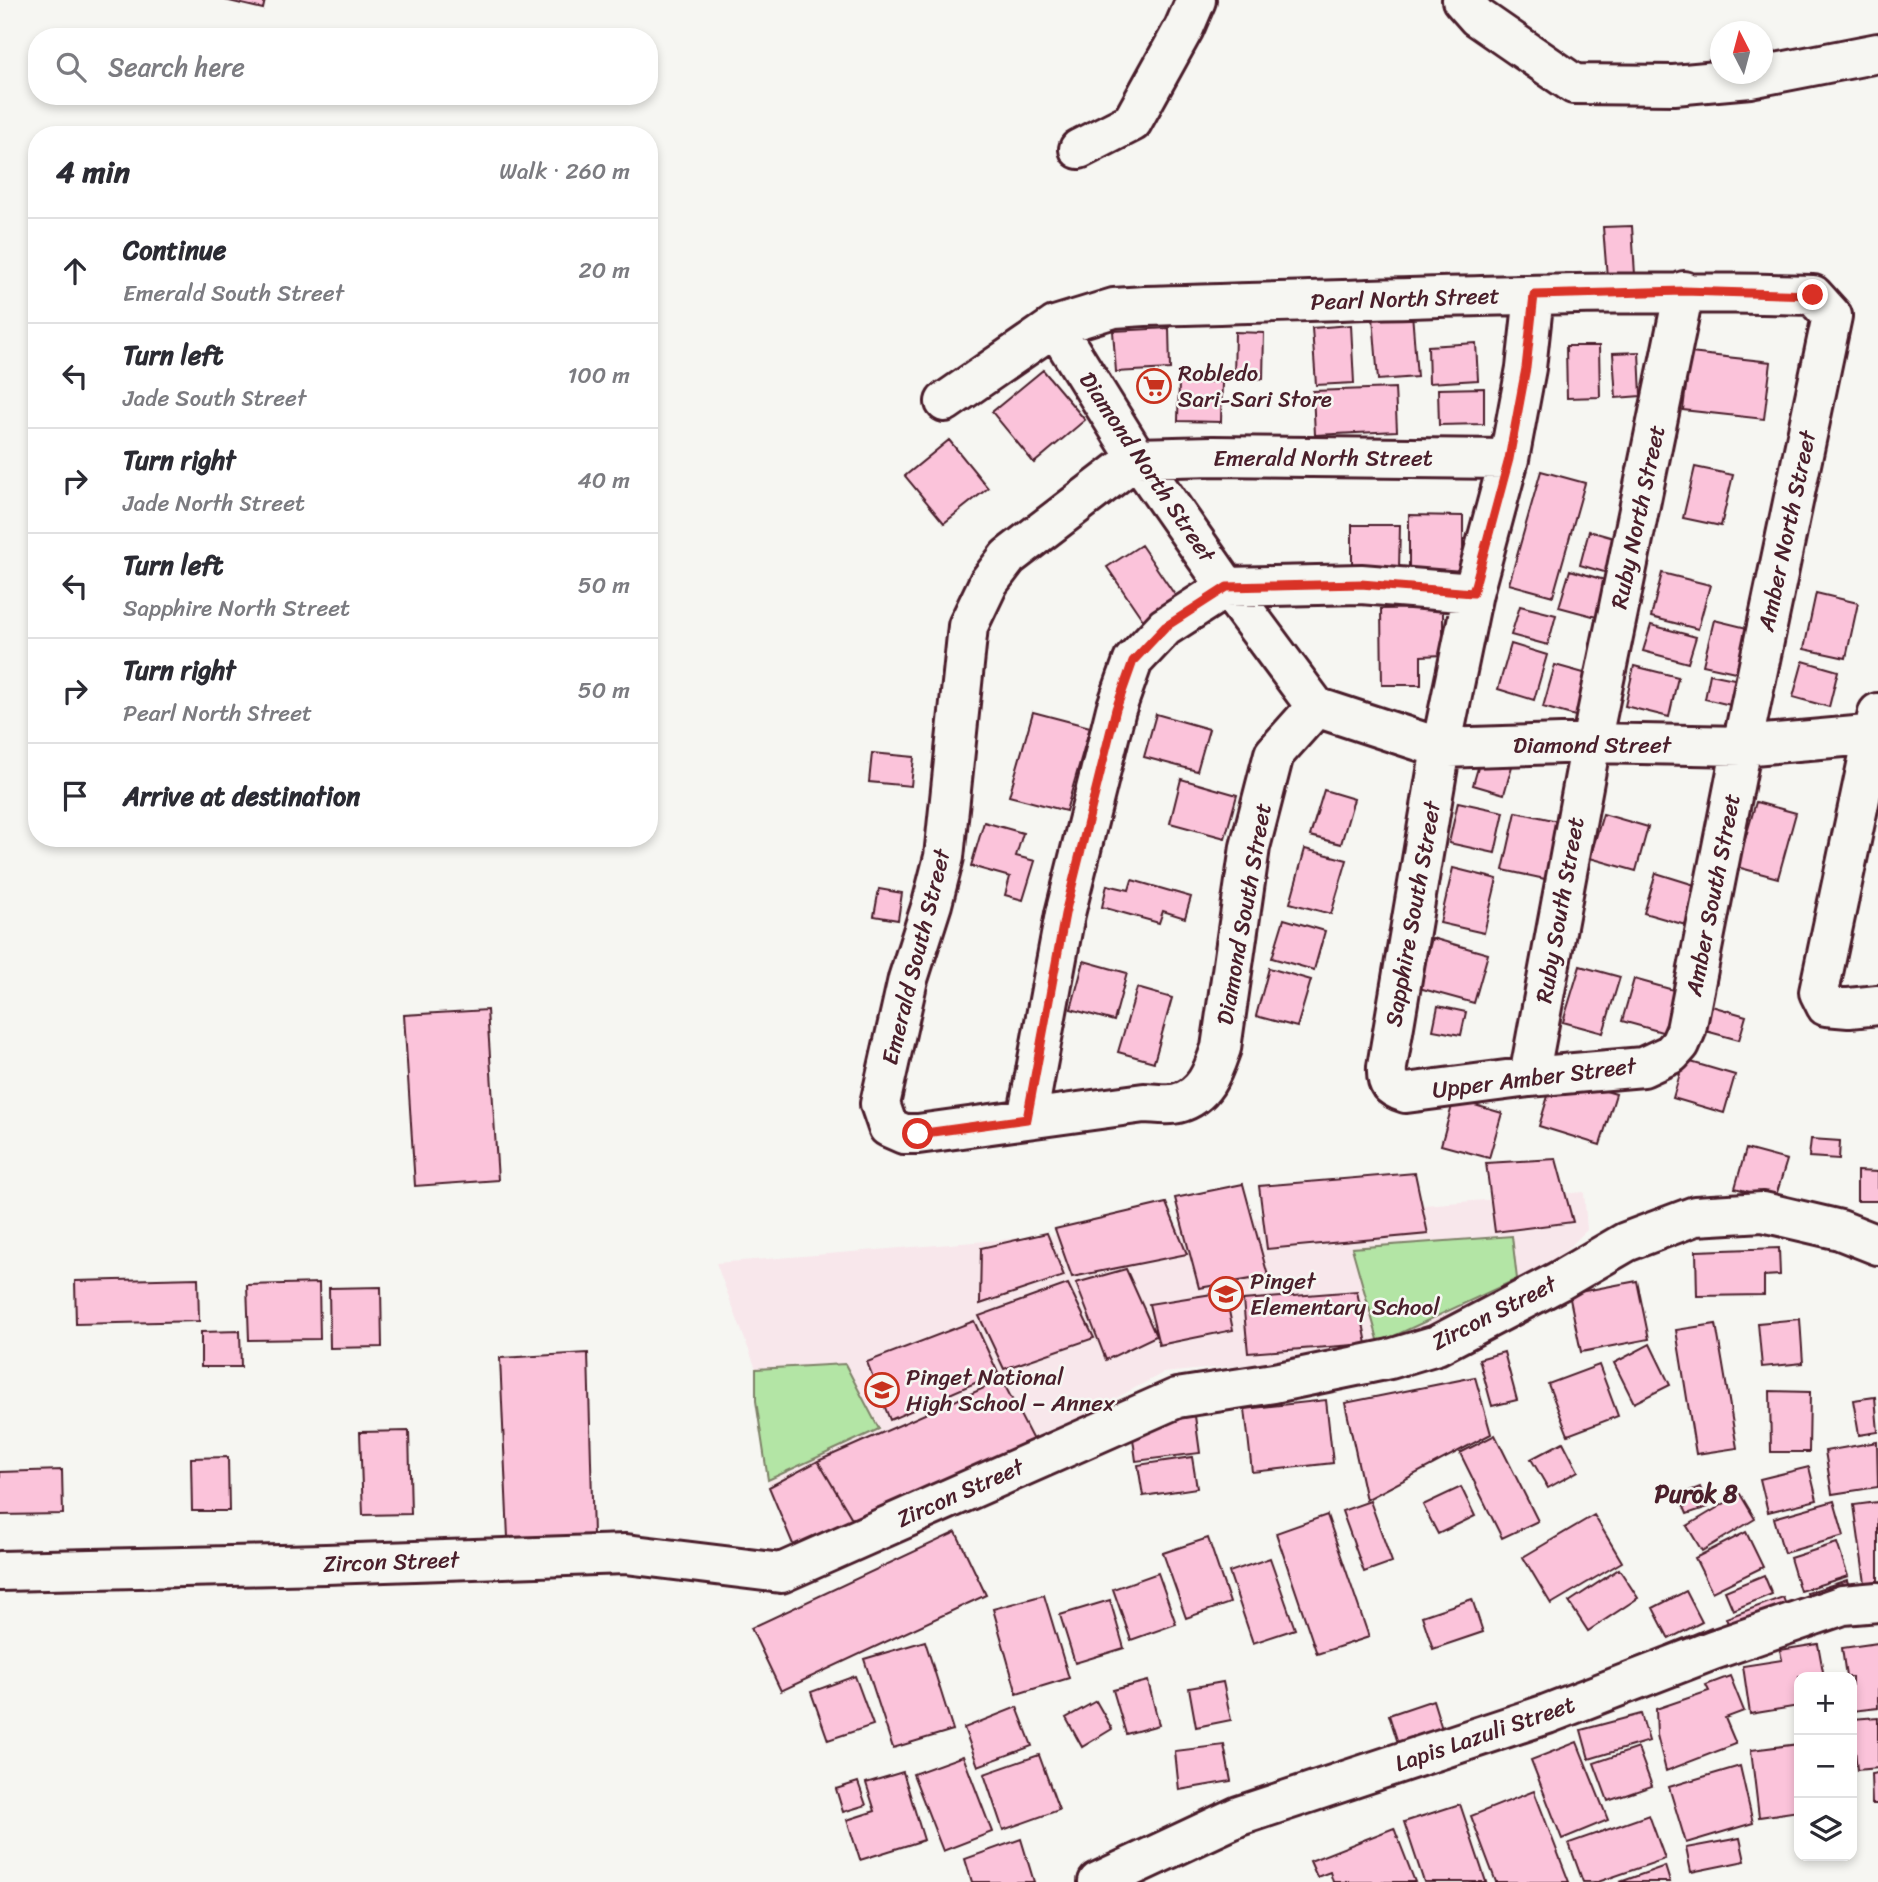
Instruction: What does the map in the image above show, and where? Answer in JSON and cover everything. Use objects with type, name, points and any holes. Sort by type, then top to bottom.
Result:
[{"type":"street","points":[[1079,149],[1132,122],[1184,28],[1196,0]]},
{"type":"street","points":[[1462,0],[1477,17],[1574,84],[1674,85],[1750,78],[1878,53]]},
{"type":"street","name":"Pearl North Street","points":[[945,402],[1055,326],[1114,307],[1684,291],[1813,295],[1832,316]]},
{"type":"street","name":"Ruby North Street","points":[[1591,743],[1684,291]]},
{"type":"street","name":"Sapphire South Street","points":[[1386,1081],[1441,748],[1473,593],[1509,459],[1526,368],[1534,295]]},
{"type":"street","name":"Amber North Street","points":[[1742,746],[1832,316]]},
{"type":"street","name":"Diamond North Street","points":[[1055,326],[1137,458],[1227,587],[1316,707]]},
{"type":"street","name":"Emerald North Street","points":[[1137,458],[1509,459]]},
{"type":"street","name":"Emerald South Street","points":[[1137,458],[1008,557],[989,582],[968,626],[944,857],[908,979],[880,1104],[888,1127],[904,1134],[1144,1103],[1177,1104],[1200,1091]]},
{"type":"street","points":[[1027,1119],[1065,914],[1116,709],[1133,661],[1165,627],[1227,587],[1361,584],[1473,593]]},
{"type":"street","name":"Diamond Street","points":[[1316,707],[1441,748],[1591,743],[1742,746],[1876,727]]},
{"type":"street","name":"Diamond South Street","points":[[1200,1091],[1212,1073],[1221,1048],[1250,847],[1275,754],[1316,707]]},
{"type":"street","points":[[1863,1007],[1826,1006],[1819,992],[1876,727]]},
{"type":"street","name":"Ruby South Street","points":[[1529,1077],[1591,743]]},
{"type":"street","name":"Amber South Street","points":[[1680,1044],[1686,1030],[1742,746]]},
{"type":"street","name":"Upper Amber Street","points":[[1386,1081],[1392,1089],[1406,1093],[1529,1077],[1643,1067],[1671,1054],[1680,1044]]},
{"type":"street","name":"Zircon Street","points":[[0,1571],[626,1554],[781,1573],[1177,1398],[1275,1383],[1390,1359],[1437,1345],[1559,1281],[1626,1242],[1695,1216],[1763,1212],[1840,1230],[1878,1244]]},
{"type":"street","name":"Lapis Lazuli Street","points":[[1098,1882],[1239,1816],[1547,1714],[1713,1650],[1843,1605],[1878,1602]]},
{"type":"shaded area","points":[[1584,1192],[1587,1230],[1549,1267],[1399,1350],[1163,1373],[1034,1442],[797,1554],[769,1487],[756,1401],[756,1369],[716,1263]]},
{"type":"green space","points":[[1512,1236],[1517,1279],[1379,1343],[1352,1248]]},
{"type":"green space","points":[[845,1364],[879,1429],[768,1480],[756,1401],[756,1369]]},
{"type":"building","points":[[225,0],[265,0],[263,9]]},
{"type":"building","points":[[1632,226],[1635,275],[1607,277],[1603,227]]},
{"type":"building","points":[[1412,313],[1417,377],[1378,380],[1373,317]]},
{"type":"building","points":[[1351,325],[1354,383],[1316,385],[1312,328]]},
{"type":"building","points":[[1169,328],[1170,369],[1116,372],[1113,331]]},
{"type":"building","points":[[1235,332],[1264,333],[1263,379],[1234,378]]},
{"type":"building","points":[[1476,343],[1478,380],[1429,383],[1428,346]]},
{"type":"building","points":[[1566,346],[1599,346],[1600,397],[1567,398]]},
{"type":"building","points":[[1639,352],[1641,396],[1616,398],[1613,353]]},
{"type":"building","points":[[1690,353],[1771,362],[1764,419],[1683,410]]},
{"type":"building","points":[[1043,370],[1085,420],[1034,463],[992,412]]},
{"type":"building","points":[[1179,381],[1222,382],[1221,422],[1178,421]]},
{"type":"building","points":[[1395,388],[1397,431],[1315,435],[1313,391]]},
{"type":"building","points":[[1484,388],[1484,424],[1439,425],[1438,389]]},
{"type":"building","points":[[949,440],[988,488],[944,523],[905,476]]},
{"type":"building","points":[[1695,467],[1733,475],[1721,526],[1683,518]]},
{"type":"building","points":[[1541,471],[1585,483],[1553,596],[1509,584]]},
{"type":"building","points":[[1409,515],[1463,516],[1463,573],[1409,573]]},
{"type":"building","points":[[1352,525],[1400,525],[1399,570],[1352,570]]},
{"type":"building","points":[[1589,531],[1628,542],[1618,576],[1580,565]]},
{"type":"building","points":[[1141,545],[1179,601],[1145,623],[1107,567]]},
{"type":"building","points":[[1570,570],[1615,583],[1604,619],[1559,607]]},
{"type":"building","points":[[1662,573],[1710,585],[1698,629],[1651,617]]},
{"type":"building","points":[[1816,593],[1858,603],[1846,658],[1804,649]]},
{"type":"building","points":[[1520,606],[1556,615],[1548,645],[1511,635]]},
{"type":"building","points":[[1443,608],[1443,655],[1421,656],[1421,685],[1382,685],[1381,609]]},
{"type":"building","points":[[1714,620],[1751,629],[1740,673],[1703,665]]},
{"type":"building","points":[[1651,625],[1696,637],[1688,663],[1643,651]]},
{"type":"building","points":[[1511,644],[1547,655],[1534,700],[1498,689]]},
{"type":"building","points":[[1803,661],[1838,671],[1829,707],[1793,697]]},
{"type":"building","points":[[1555,665],[1598,677],[1586,719],[1543,707]]},
{"type":"building","points":[[1634,666],[1678,677],[1669,717],[1625,706]]},
{"type":"building","points":[[1710,674],[1744,681],[1739,707],[1705,699]]},
{"type":"building","points":[[1033,712],[1090,727],[1066,811],[1009,796]]},
{"type":"building","points":[[1156,714],[1209,729],[1197,771],[1144,757]]},
{"type":"building","points":[[1484,747],[1515,756],[1504,794],[1473,785]]},
{"type":"building","points":[[872,753],[914,757],[911,786],[869,782]]},
{"type":"building","points":[[1181,779],[1237,795],[1225,838],[1170,823]]},
{"type":"building","points":[[1324,790],[1354,799],[1341,844],[1310,836]]},
{"type":"building","points":[[1458,802],[1504,812],[1495,853],[1449,843]]},
{"type":"building","points":[[1756,802],[1796,813],[1778,878],[1737,867]]},
{"type":"building","points":[[1516,812],[1558,821],[1545,879],[1503,870]]},
{"type":"building","points":[[1603,814],[1648,827],[1636,871],[1590,858]]},
{"type":"building","points":[[984,822],[1023,833],[1016,856],[1035,861],[1023,900],[1005,895],[1010,877],[971,866]]},
{"type":"building","points":[[1305,849],[1347,860],[1331,914],[1290,903]]},
{"type":"building","points":[[1453,868],[1497,879],[1484,933],[1440,923]]},
{"type":"building","points":[[1656,873],[1701,887],[1689,926],[1644,913]]},
{"type":"building","points":[[1132,880],[1191,897],[1185,918],[1163,911],[1159,923],[1102,907],[1107,885],[1129,890]]},
{"type":"building","points":[[879,889],[902,893],[898,920],[874,916]]},
{"type":"building","points":[[1284,919],[1325,931],[1314,970],[1272,958]]},
{"type":"building","points":[[1432,938],[1488,954],[1474,1003],[1419,988]]},
{"type":"building","points":[[1084,961],[1127,973],[1114,1021],[1071,1009]]},
{"type":"building","points":[[1580,966],[1620,977],[1603,1033],[1563,1022]]},
{"type":"building","points":[[1269,968],[1311,980],[1297,1027],[1256,1016]]},
{"type":"building","points":[[1634,979],[1684,993],[1673,1035],[1622,1021]]},
{"type":"building","points":[[1137,988],[1172,998],[1154,1062],[1118,1052]]},
{"type":"building","points":[[1708,1005],[1746,1016],[1739,1040],[1702,1030]]},
{"type":"building","points":[[1438,1006],[1466,1012],[1461,1035],[1433,1030]]},
{"type":"building","points":[[487,1010],[498,1180],[415,1186],[404,1015]]},
{"type":"building","points":[[1684,1060],[1735,1075],[1724,1113],[1673,1098]]},
{"type":"building","points":[[1554,1076],[1616,1094],[1600,1145],[1539,1126]]},
{"type":"building","points":[[1454,1099],[1502,1113],[1489,1158],[1441,1145]]},
{"type":"building","points":[[1811,1139],[1840,1141],[1839,1159],[1809,1157]]},
{"type":"building","points":[[1746,1149],[1787,1160],[1775,1199],[1735,1188]]},
{"type":"building","points":[[1556,1159],[1573,1222],[1495,1232],[1486,1163]]},
{"type":"building","points":[[1857,1171],[1878,1172],[1878,1201],[1857,1201]]},
{"type":"building","points":[[1415,1173],[1428,1234],[1267,1249],[1259,1186]]},
{"type":"building","points":[[1243,1184],[1268,1276],[1199,1288],[1175,1198]]},
{"type":"building","points":[[1166,1203],[1187,1254],[1072,1277],[1055,1229]]},
{"type":"building","points":[[1047,1233],[1064,1276],[980,1304],[981,1248]]},
{"type":"building","points":[[1779,1248],[1780,1275],[1764,1276],[1764,1295],[1697,1296],[1696,1251]]},
{"type":"building","points":[[1126,1269],[1156,1336],[1106,1360],[1076,1283]]},
{"type":"building","points":[[198,1278],[199,1321],[76,1324],[75,1281]]},
{"type":"building","points":[[1637,1281],[1649,1339],[1581,1352],[1569,1294]]},
{"type":"building","points":[[319,1283],[320,1339],[249,1340],[247,1285]]},
{"type":"building","points":[[1068,1284],[1094,1338],[1004,1369],[979,1316]]},
{"type":"building","points":[[381,1287],[382,1347],[330,1348],[329,1288]]},
{"type":"building","points":[[1357,1291],[1367,1344],[1248,1353],[1243,1300]]},
{"type":"building","points":[[1225,1292],[1233,1330],[1159,1345],[1149,1304]]},
{"type":"building","points":[[1800,1319],[1803,1363],[1762,1367],[1758,1323]]},
{"type":"building","points":[[974,1321],[998,1373],[890,1420],[867,1362]]},
{"type":"building","points":[[1716,1324],[1737,1448],[1696,1454],[1676,1330]]},
{"type":"building","points":[[240,1331],[241,1367],[201,1367],[201,1332]]},
{"type":"building","points":[[1650,1344],[1670,1385],[1634,1403],[1614,1363]]},
{"type":"building","points":[[1504,1352],[1517,1400],[1492,1406],[1479,1359]]},
{"type":"building","points":[[588,1353],[593,1535],[508,1538],[500,1358]]},
{"type":"building","points":[[1599,1365],[1618,1416],[1568,1435],[1548,1384]]},
{"type":"building","points":[[1475,1377],[1491,1434],[1366,1500],[1345,1403]]},
{"type":"building","points":[[1002,1380],[1034,1442],[857,1527],[818,1461]]},
{"type":"building","points":[[1770,1391],[1810,1392],[1809,1452],[1771,1452]]},
{"type":"building","points":[[1875,1397],[1878,1432],[1859,1435],[1853,1400]]},
{"type":"building","points":[[1326,1400],[1333,1463],[1252,1472],[1245,1409]]},
{"type":"building","points":[[1195,1416],[1200,1453],[1136,1461],[1131,1424]]},
{"type":"building","points":[[409,1431],[411,1514],[363,1515],[360,1432]]},
{"type":"building","points":[[1495,1435],[1538,1521],[1502,1538],[1460,1453]]},
{"type":"building","points":[[1563,1442],[1578,1471],[1548,1488],[1531,1459]]},
{"type":"building","points":[[1877,1442],[1878,1487],[1832,1494],[1825,1451]]},
{"type":"building","points":[[228,1457],[229,1511],[192,1511],[191,1458]]},
{"type":"building","points":[[1192,1457],[1197,1488],[1143,1496],[1138,1465]]},
{"type":"building","points":[[818,1461],[857,1527],[797,1554],[769,1487]]},
{"type":"building","points":[[1809,1467],[1817,1500],[1768,1512],[1760,1479]]},
{"type":"building","points":[[62,1470],[63,1514],[0,1515],[0,1472]]},
{"type":"building","points":[[1461,1487],[1475,1516],[1438,1534],[1423,1505]]},
{"type":"building","points":[[1700,1487],[1708,1507],[1687,1514],[1679,1495]]},
{"type":"building","points":[[1740,1494],[1755,1519],[1702,1551],[1687,1526]]},
{"type":"building","points":[[1370,1501],[1392,1562],[1364,1572],[1342,1511]]},
{"type":"building","points":[[1834,1501],[1844,1536],[1784,1553],[1774,1518]]},
{"type":"building","points":[[1878,1502],[1878,1581],[1865,1583],[1854,1505]]},
{"type":"building","points":[[1327,1515],[1369,1637],[1317,1654],[1276,1533]]},
{"type":"building","points":[[1594,1515],[1622,1562],[1551,1604],[1523,1557]]},
{"type":"building","points":[[956,1532],[986,1595],[781,1691],[751,1628]]},
{"type":"building","points":[[1746,1532],[1763,1567],[1712,1592],[1695,1558]]},
{"type":"building","points":[[1208,1538],[1230,1603],[1186,1618],[1163,1553]]},
{"type":"building","points":[[1837,1543],[1848,1576],[1800,1591],[1790,1558]]},
{"type":"building","points":[[1270,1558],[1295,1629],[1253,1643],[1229,1572]]},
{"type":"building","points":[[1619,1569],[1638,1598],[1588,1631],[1569,1602]]},
{"type":"building","points":[[1158,1573],[1176,1624],[1131,1640],[1113,1589]]},
{"type":"building","points":[[1764,1575],[1772,1594],[1733,1610],[1725,1591]]},
{"type":"building","points":[[1847,1580],[1852,1596],[1812,1609],[1807,1593]]},
{"type":"building","points":[[1686,1591],[1702,1622],[1669,1639],[1653,1608]]},
{"type":"building","points":[[1044,1595],[1069,1678],[1017,1694],[993,1609]]},
{"type":"building","points":[[1783,1597],[1790,1616],[1733,1637],[1726,1618]]},
{"type":"building","points":[[1472,1599],[1483,1632],[1433,1649],[1422,1616]]},
{"type":"building","points":[[1110,1600],[1124,1648],[1075,1663],[1060,1615]]},
{"type":"building","points":[[1711,1627],[1717,1642],[1674,1660],[1667,1645]]},
{"type":"building","points":[[925,1641],[953,1730],[893,1748],[864,1659]]},
{"type":"building","points":[[1878,1643],[1878,1708],[1857,1710],[1857,1672],[1845,1672],[1842,1648]]},
{"type":"building","points":[[1818,1644],[1823,1672],[1794,1672],[1794,1707],[1750,1714],[1743,1666],[1782,1660],[1780,1650]]},
{"type":"building","points":[[855,1676],[873,1725],[828,1740],[811,1692]]},
{"type":"building","points":[[1730,1676],[1744,1711],[1725,1718],[1736,1744],[1666,1771],[1657,1735],[1656,1709],[1709,1691],[1706,1685]]},
{"type":"building","points":[[1148,1681],[1159,1725],[1126,1734],[1113,1690]]},
{"type":"building","points":[[1223,1682],[1231,1720],[1196,1727],[1189,1688]]},
{"type":"building","points":[[1433,1700],[1442,1729],[1398,1743],[1389,1715]]},
{"type":"building","points":[[1096,1701],[1112,1729],[1082,1747],[1066,1718]]},
{"type":"building","points":[[1017,1707],[1032,1746],[978,1766],[964,1728]]},
{"type":"building","points":[[1641,1714],[1649,1741],[1589,1759],[1581,1730]]},
{"type":"building","points":[[1878,1717],[1878,1768],[1857,1770],[1857,1719]]},
{"type":"building","points":[[1577,1742],[1608,1820],[1562,1839],[1531,1760]]},
{"type":"building","points":[[1224,1745],[1231,1781],[1179,1790],[1175,1751]]},
{"type":"building","points":[[1794,1745],[1794,1812],[1759,1817],[1751,1750]]},
{"type":"building","points":[[1638,1748],[1652,1786],[1608,1801],[1594,1763]]},
{"type":"building","points":[[1039,1755],[1059,1810],[1003,1830],[984,1774]]},
{"type":"building","points":[[963,1756],[992,1832],[943,1851],[913,1774]]},
{"type":"building","points":[[1740,1766],[1753,1823],[1686,1843],[1669,1787]]},
{"type":"building","points":[[903,1772],[924,1840],[860,1860],[847,1820],[875,1811],[866,1783]]},
{"type":"building","points":[[1878,1773],[1878,1804],[1872,1804],[1871,1774]]},
{"type":"building","points":[[858,1782],[866,1805],[843,1812],[836,1789]]},
{"type":"building","points":[[1534,1791],[1569,1882],[1496,1882],[1471,1816]]},
{"type":"building","points":[[1460,1804],[1486,1882],[1424,1882],[1404,1822]]},
{"type":"building","points":[[1649,1815],[1665,1859],[1598,1882],[1583,1882],[1569,1843]]},
{"type":"building","points":[[1394,1828],[1415,1882],[1333,1882],[1330,1872],[1317,1877],[1310,1861]]},
{"type":"building","points":[[1740,1838],[1745,1861],[1691,1872],[1686,1848]]},
{"type":"building","points":[[1021,1839],[1034,1882],[972,1882],[965,1859]]},
{"type":"building","points":[[1665,1866],[1670,1882],[1620,1882]]},
{"type":"place","name":"Robledo Sari-Sari Store","points":[[1154,386]]},
{"type":"place","name":"Pinget Elementary School","points":[[1226,1294]]},
{"type":"place","name":"Pinget National High School – Annex","points":[[882,1390]]},
{"type":"district","name":"Purok 8","points":[[1696,1494]]},
{"type":"route","points":[[918,1134],[1027,1119],[1065,914],[1116,709],[1133,661],[1165,627],[1227,587],[1361,584],[1473,593],[1509,459],[1526,368],[1534,295],[1684,291],[1813,295]]}]
